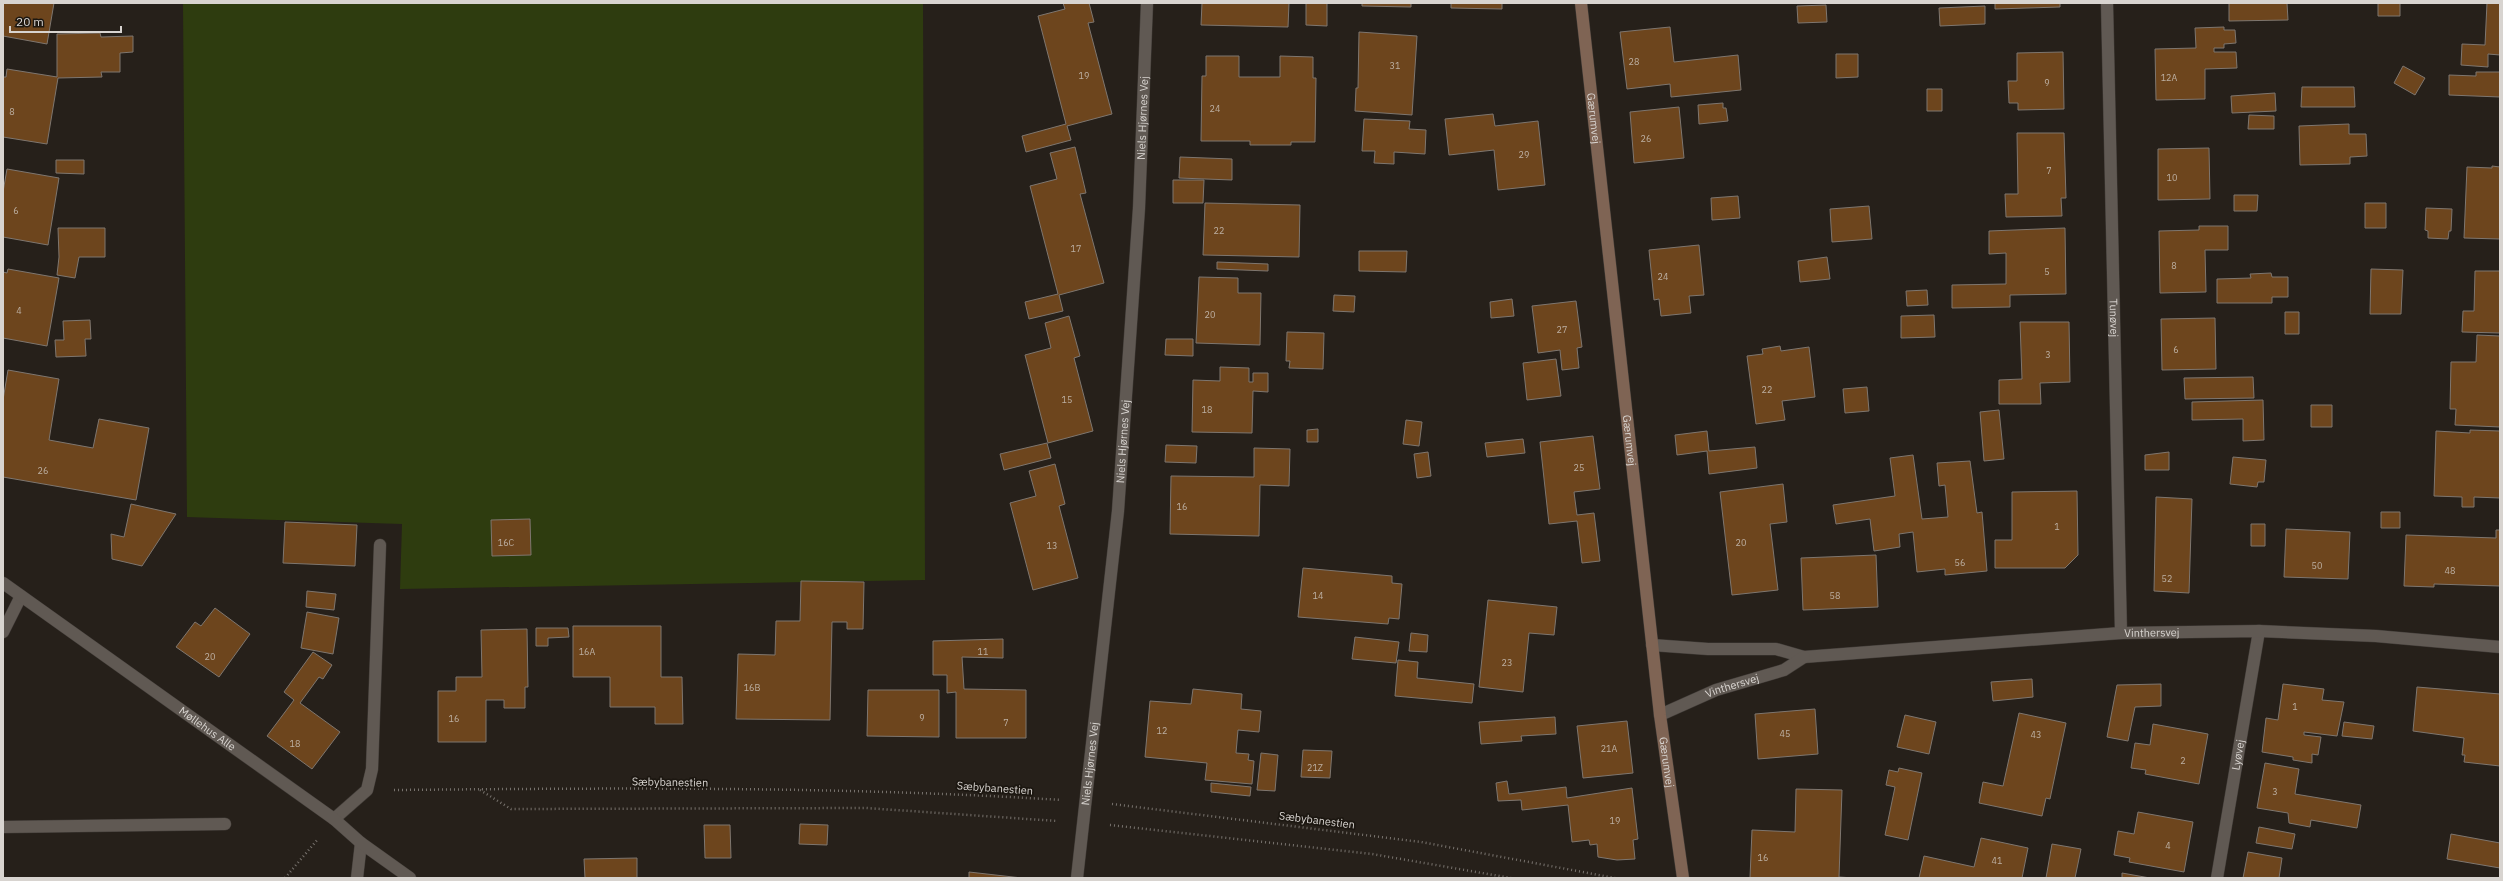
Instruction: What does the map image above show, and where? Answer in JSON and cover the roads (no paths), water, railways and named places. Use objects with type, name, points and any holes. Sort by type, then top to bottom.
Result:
[{"type":"main road","name":"Gærumvej","points":[[1581,3],[1660,715],[1683,878]]},
{"type":"street","name":"Niels Hjørnes Vej","points":[[1077,878],[1118,511],[1139,208],[1147,3]]},
{"type":"street","name":"Tunøvej","points":[[2107,3],[2121,633]]},
{"type":"street","points":[[334,819],[367,790],[372,769],[380,545]]},
{"type":"street","name":"Møllehus Alle","points":[[3,583],[334,819],[361,843],[410,878]]},
{"type":"street","points":[[3,632],[21,596]]},
{"type":"street","name":"Vinthersvej","points":[[1652,645],[1708,649],[1776,649],[1804,657],[2121,633],[2259,631],[2376,636],[2500,647]]},
{"type":"street","name":"Lyøvej","points":[[2217,878],[2259,631]]},
{"type":"street","name":"Vinthersvej","points":[[1660,715],[1716,690],[1784,670],[1804,657]]},
{"type":"street","points":[[3,827],[225,824]]},
{"type":"street","points":[[357,878],[361,843]]}]
